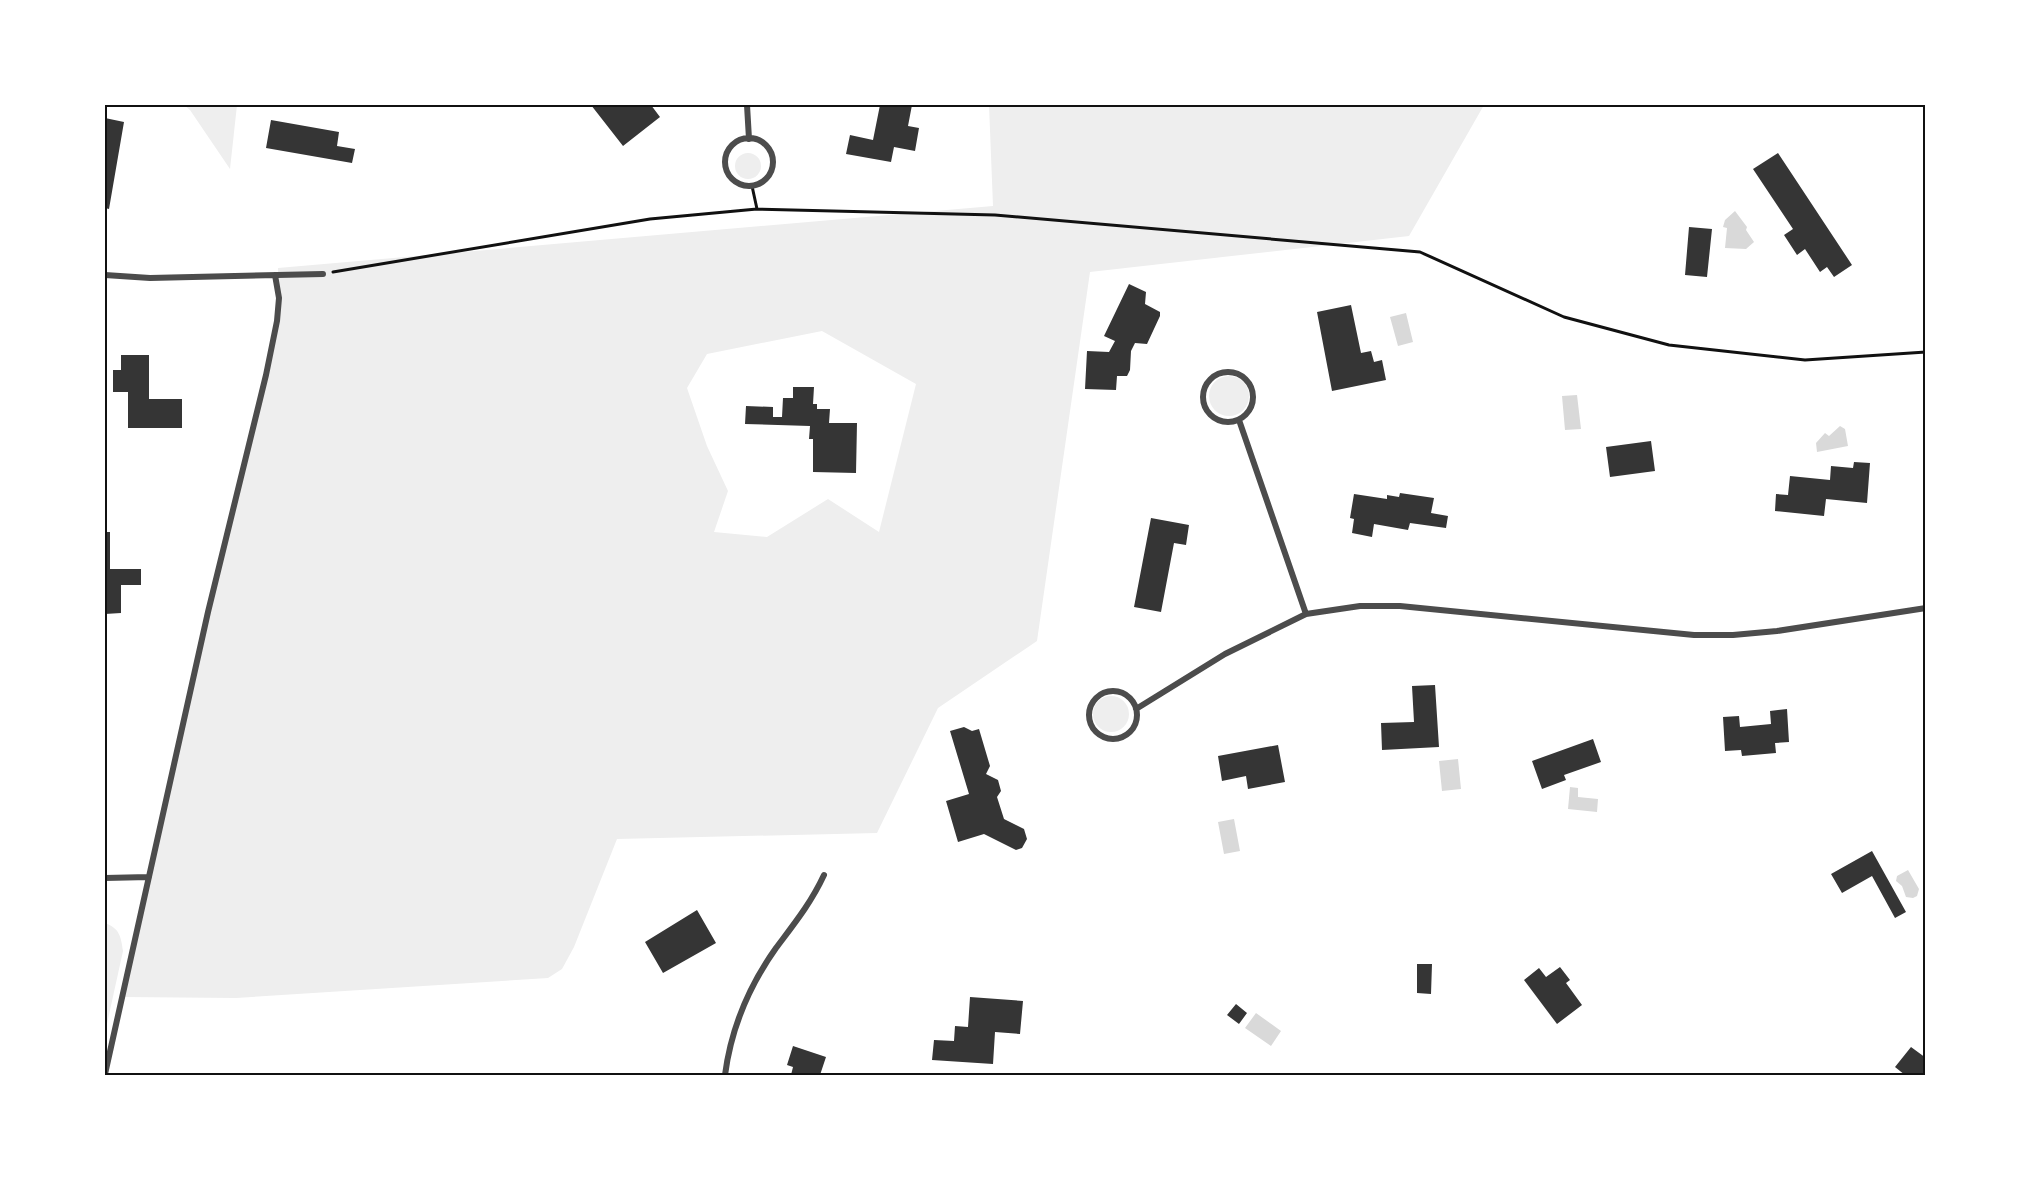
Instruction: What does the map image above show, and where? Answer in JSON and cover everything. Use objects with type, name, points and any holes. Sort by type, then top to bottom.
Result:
[{"type":"street","points":[[747,105],[749,139]]},
{"type":"street","points":[[749,139],[764,144],[772,157],[771,169],[766,179],[752,186],[744,186],[731,178],[725,164],[726,156],[734,143],[749,139]]},
{"type":"street","points":[[105,275],[150,278],[323,274]]},
{"type":"street","points":[[105,1074],[208,612],[277,321],[279,298],[275,275]]},
{"type":"street","points":[[1227,371],[1243,376],[1253,390],[1251,408],[1239,420],[1223,421],[1210,414],[1206,408],[1203,393],[1206,385],[1218,373],[1227,371]]},
{"type":"street","points":[[1239,420],[1306,614]]},
{"type":"street","points":[[1136,709],[1225,654],[1306,614],[1360,606],[1400,606],[1695,635],[1733,635],[1926,608]]},
{"type":"street","points":[[1107,691],[1122,692],[1133,702],[1136,709],[1136,722],[1123,737],[1107,738],[1094,729],[1090,722],[1090,707],[1094,700],[1107,691]]},
{"type":"street","points":[[725,1075],[728,1052],[755,981],[777,947],[799,920],[824,876]]},
{"type":"street","points":[[105,878],[149,877]]},
{"type":"path","points":[[752,186],[757,208]]},
{"type":"path","points":[[323,274],[650,219],[757,208],[995,215],[1420,252],[1564,317],[1669,345],[1805,360],[1926,352]]},
{"type":"shaded area","points":[[184,105],[237,105],[230,169],[190,110]]},
{"type":"shaded area","points":[[989,105],[1484,105],[1409,236],[1090,272],[1037,641],[938,708],[877,833],[617,839],[574,947],[562,969],[548,978],[236,998],[123,997],[208,612],[266,375],[279,298],[278,268],[993,206]],"holes":[[[822,331],[916,384],[879,532],[828,499],[767,537],[714,532],[728,491],[707,446],[687,388],[707,354]]]},
{"type":"shaded area","points":[[748,153],[757,157],[761,166],[757,175],[748,179],[739,175],[735,166],[739,157]]},
{"type":"shaded area","points":[[1735,211],[1747,227],[1746,230],[1754,242],[1746,249],[1725,248],[1727,228],[1723,227],[1725,220]]},
{"type":"shaded area","points":[[1406,313],[1413,342],[1398,346],[1390,317]]},
{"type":"shaded area","points":[[1229,376],[1237,377],[1243,382],[1248,388],[1248,404],[1243,410],[1237,415],[1229,416],[1221,415],[1215,410],[1210,404],[1209,396],[1210,388],[1215,382],[1221,377]]},
{"type":"shaded area","points":[[1577,395],[1581,429],[1565,430],[1562,396]]},
{"type":"shaded area","points":[[1840,426],[1845,429],[1848,446],[1817,452],[1816,443],[1825,433],[1829,436]]},
{"type":"shaded area","points":[[1111,696],[1124,701],[1129,714],[1124,727],[1111,732],[1098,727],[1093,714],[1098,701]]},
{"type":"shaded area","points":[[1458,759],[1461,789],[1442,791],[1439,761]]},
{"type":"shaded area","points":[[1570,787],[1578,788],[1578,797],[1598,799],[1597,812],[1568,809]]},
{"type":"shaded area","points":[[1234,819],[1240,851],[1224,854],[1218,822]]},
{"type":"shaded area","points":[[1908,870],[1919,889],[1917,896],[1913,898],[1906,897],[1902,886],[1896,881],[1897,876]]},
{"type":"shaded area","points":[[105,923],[118,933],[123,951],[105,1033]]},
{"type":"shaded area","points":[[1256,1013],[1281,1031],[1271,1046],[1245,1028]]},
{"type":"building","points":[[591,105],[651,105],[660,117],[623,146]]},
{"type":"building","points":[[880,105],[912,105],[908,126],[919,128],[915,151],[894,147],[891,162],[846,154],[850,135],[873,140]]},
{"type":"building","points":[[105,118],[124,122],[109,209],[105,208]]},
{"type":"building","points":[[271,120],[339,132],[337,146],[355,149],[352,163],[266,148]]},
{"type":"building","points":[[1778,153],[1852,265],[1834,277],[1827,267],[1820,272],[1805,249],[1797,255],[1784,235],[1793,229],[1753,169]]},
{"type":"building","points":[[1689,227],[1712,229],[1707,277],[1685,275]]},
{"type":"building","points":[[1129,284],[1146,292],[1145,304],[1160,312],[1160,316],[1147,344],[1135,343],[1131,351],[1130,370],[1127,376],[1117,376],[1116,390],[1085,389],[1087,351],[1109,352],[1115,341],[1104,336]]},
{"type":"building","points":[[1351,305],[1361,353],[1371,351],[1374,362],[1382,360],[1386,380],[1332,391],[1317,312]]},
{"type":"building","points":[[121,355],[149,355],[149,399],[182,399],[182,428],[128,428],[128,392],[113,392],[113,370],[121,370]]},
{"type":"building","points":[[793,387],[814,387],[813,404],[817,404],[817,409],[830,409],[829,423],[857,423],[856,473],[813,472],[813,439],[809,439],[810,426],[745,424],[746,406],[773,407],[773,417],[782,417],[783,398],[793,398]]},
{"type":"building","points":[[1651,441],[1655,471],[1610,477],[1606,447]]},
{"type":"building","points":[[1854,462],[1870,463],[1867,503],[1826,499],[1824,516],[1775,511],[1776,494],[1788,495],[1790,476],[1830,480],[1831,466],[1853,468]]},
{"type":"building","points":[[1400,493],[1434,498],[1431,513],[1448,516],[1446,528],[1410,523],[1408,530],[1374,524],[1372,537],[1352,533],[1354,519],[1350,518],[1354,494],[1387,499],[1387,495],[1399,497]]},
{"type":"building","points":[[1151,518],[1189,525],[1186,545],[1174,543],[1161,612],[1134,607]]},
{"type":"building","points":[[105,532],[110,532],[110,569],[141,569],[141,585],[121,585],[121,613],[105,614]]},
{"type":"building","points":[[1435,685],[1439,747],[1382,750],[1381,723],[1414,722],[1412,686]]},
{"type":"building","points":[[1787,709],[1789,742],[1775,743],[1776,753],[1742,756],[1741,750],[1725,751],[1723,717],[1739,716],[1740,727],[1771,724],[1770,711]]},
{"type":"building","points":[[964,727],[972,731],[979,729],[990,766],[986,774],[998,780],[1001,791],[997,797],[1004,819],[1024,829],[1027,839],[1022,848],[1016,850],[984,834],[958,842],[946,801],[969,794],[950,731]]},
{"type":"building","points":[[1593,739],[1601,762],[1564,775],[1566,780],[1542,789],[1532,761]]},
{"type":"building","points":[[1278,745],[1285,782],[1248,789],[1246,776],[1222,781],[1218,756]]},
{"type":"building","points":[[1872,851],[1906,912],[1895,918],[1872,876],[1842,893],[1831,874]]},
{"type":"building","points":[[697,910],[716,943],[663,973],[645,942]]},
{"type":"building","points":[[1417,964],[1432,964],[1431,994],[1417,993]]},
{"type":"building","points":[[1560,967],[1570,980],[1566,983],[1582,1005],[1557,1024],[1524,980],[1539,968],[1546,977]]},
{"type":"building","points":[[970,997],[1023,1001],[1020,1034],[995,1032],[993,1064],[932,1060],[934,1040],[954,1041],[955,1026],[968,1027]]},
{"type":"building","points":[[1236,1004],[1247,1013],[1239,1024],[1227,1015]]},
{"type":"building","points":[[793,1046],[826,1057],[820,1075],[791,1075],[793,1067],[787,1065]]},
{"type":"building","points":[[1911,1047],[1926,1058],[1926,1075],[1905,1075],[1895,1067]]}]
